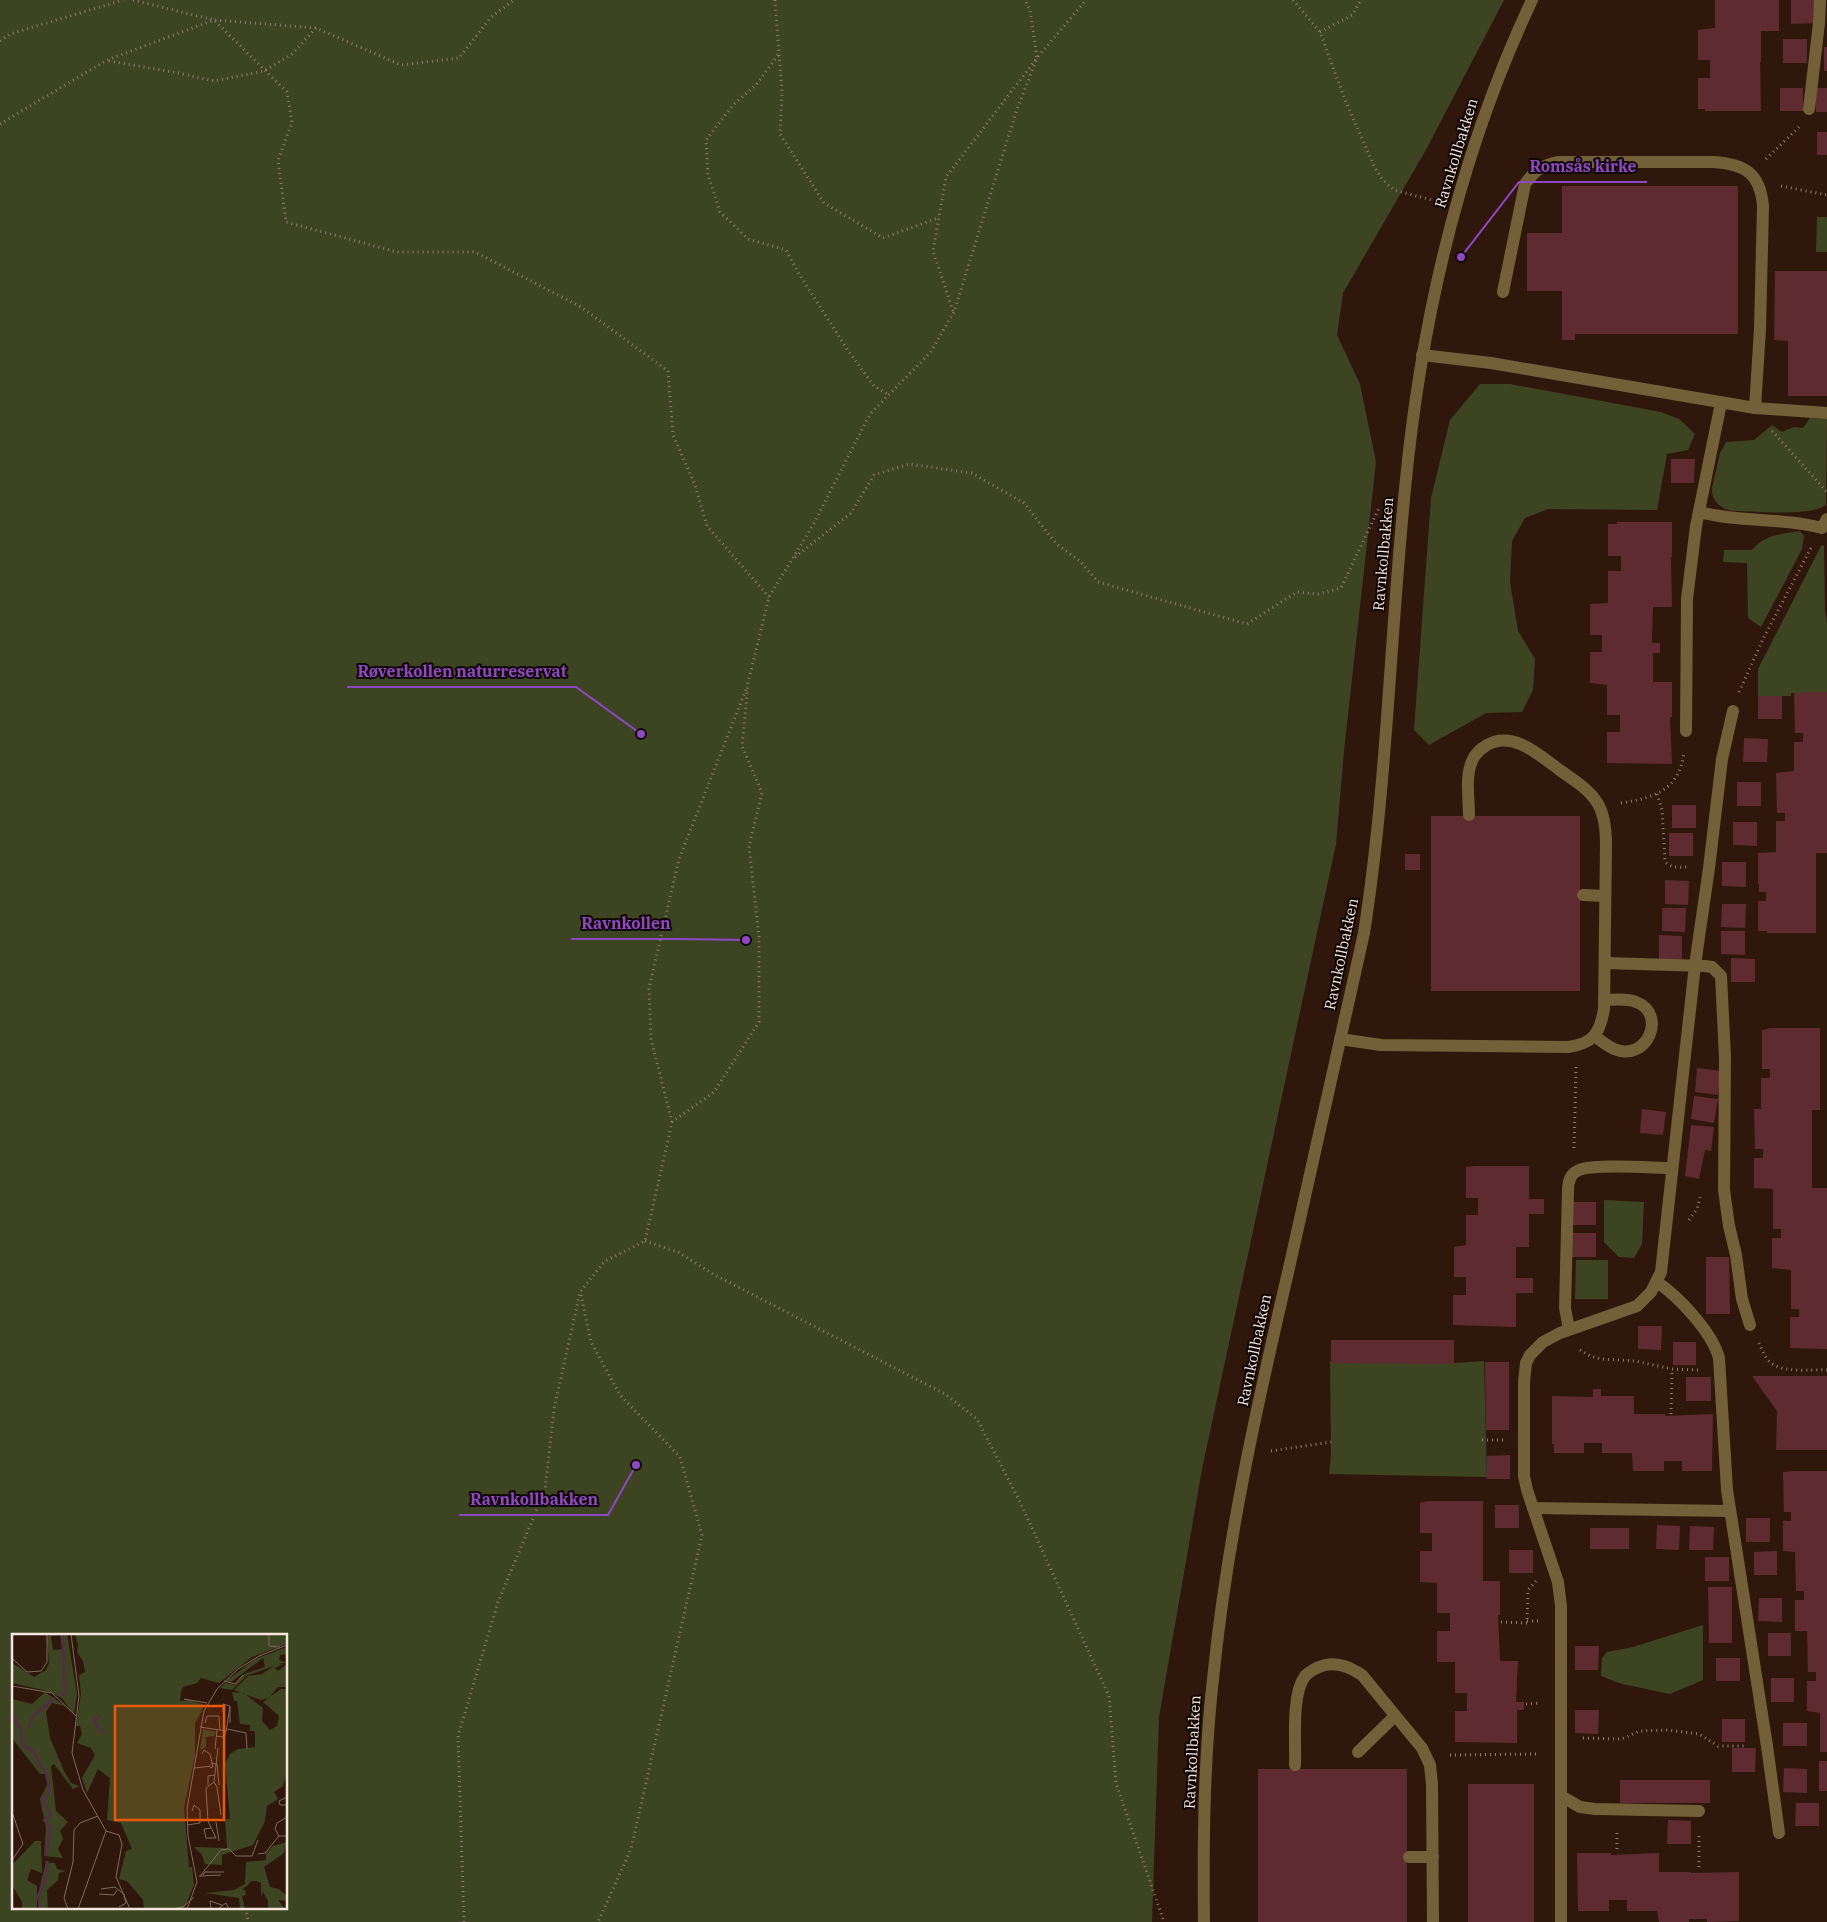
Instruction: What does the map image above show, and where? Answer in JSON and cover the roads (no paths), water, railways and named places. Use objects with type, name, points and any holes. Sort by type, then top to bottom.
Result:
[{"type":"street","name":"Ravnkollbakken","points":[[1204,1922],[1204,1816],[1207,1738],[1224,1594],[1248,1453],[1364,933],[1372,882],[1405,487],[1422,356],[1430,312],[1456,206],[1495,83],[1532,0]]},
{"type":"street","points":[[1809,109],[1820,0]]},
{"type":"street","points":[[1503,292],[1525,184],[1541,166],[1559,162],[1722,162],[1742,167],[1751,173],[1759,185],[1763,206],[1756,408]]},
{"type":"street","points":[[1422,356],[1491,363],[1756,408],[1827,413]]},
{"type":"street","points":[[1686,731],[1687,599],[1699,512],[1721,403]]},
{"type":"street","points":[[1699,512],[1732,519],[1786,520],[1824,524]]},
{"type":"street","points":[[1561,1922],[1561,1621],[1559,1589],[1524,1476],[1524,1372],[1530,1355],[1537,1347],[1552,1337],[1569,1329],[1630,1309],[1644,1300],[1657,1282],[1663,1264],[1695,965],[1722,759],[1732,711]]},
{"type":"street","points":[[1340,1039],[1381,1046],[1568,1047],[1585,1044],[1594,1036],[1603,1018],[1605,963],[1606,830],[1598,804],[1579,785],[1526,747],[1514,742],[1498,741],[1482,748],[1471,763],[1469,774],[1469,815]]},
{"type":"street","points":[[1583,895],[1606,896]]},
{"type":"street","points":[[1605,963],[1695,965],[1712,967],[1719,972],[1722,981],[1725,1057],[1724,1190],[1742,1300],[1750,1325]]},
{"type":"street","points":[[1594,1036],[1614,1049],[1624,1051],[1640,1046],[1650,1034],[1651,1019],[1648,1011],[1642,1005],[1635,1001],[1604,1000]]},
{"type":"street","points":[[1569,1329],[1565,1308],[1567,1207],[1570,1178],[1576,1171],[1592,1167],[1672,1168]]},
{"type":"street","points":[[1657,1282],[1673,1295],[1710,1335],[1717,1349],[1721,1370],[1726,1472],[1730,1511],[1779,1833]]},
{"type":"street","points":[[1533,1508],[1730,1511]]},
{"type":"street","points":[[1295,1765],[1298,1693],[1305,1676],[1319,1667],[1336,1664],[1362,1675],[1415,1738],[1427,1756],[1432,1784],[1433,1922]]},
{"type":"street","points":[[1358,1752],[1395,1716]]},
{"type":"street","points":[[1561,1796],[1580,1807],[1595,1810],[1699,1811]]},
{"type":"street","points":[[1409,1857],[1432,1857]]},
{"type":"place","name":"Romsås kirke","points":[[1461,257]]},
{"type":"place","name":"Røverkollen naturreservat","points":[[641,734]]},
{"type":"place","name":"Ravnkollen","points":[[746,940]]},
{"type":"place","name":"Ravnkollbakken","points":[[636,1465]]}]
